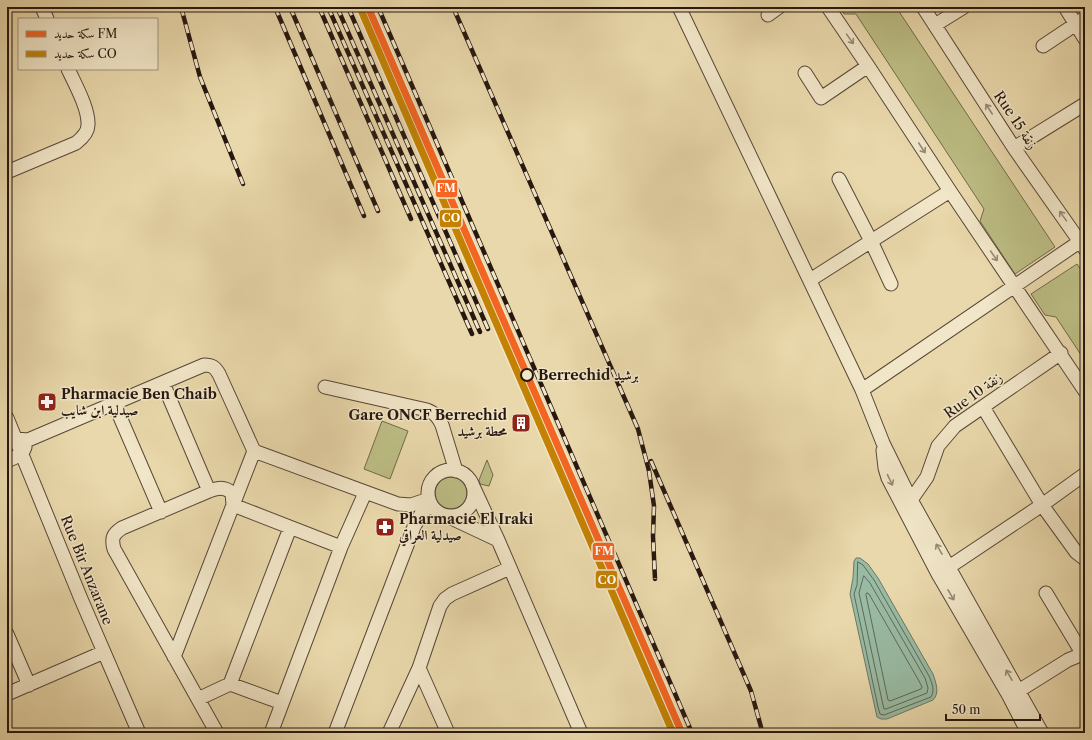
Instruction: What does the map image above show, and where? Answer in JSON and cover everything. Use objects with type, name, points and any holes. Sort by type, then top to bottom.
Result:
[{"type":"street","points":[[42,7],[47,18]]},
{"type":"street","points":[[679,7],[862,390],[883,443],[911,500],[983,630],[1014,694],[1028,733]]},
{"type":"street","points":[[768,15],[779,7]]},
{"type":"street","points":[[828,7],[1085,391]]},
{"type":"street","name":"Rue 15 زنقة","points":[[923,7],[1014,148],[1083,243]]},
{"type":"street","points":[[934,25],[964,7]]},
{"type":"street","points":[[1065,7],[1080,21],[1085,39]]},
{"type":"street","points":[[1043,46],[1080,21]]},
{"type":"street","points":[[805,73],[821,98],[868,66]]},
{"type":"street","points":[[7,172],[76,143],[83,136],[88,126],[86,112],[68,70]]},
{"type":"street","points":[[1014,148],[1085,104]]},
{"type":"street","points":[[839,179],[872,241],[891,284]]},
{"type":"street","points":[[810,280],[950,191]]},
{"type":"street","points":[[862,390],[1014,286],[1083,243]]},
{"type":"street","name":"Rue 10 زنقة","points":[[911,500],[927,477],[938,446],[955,426],[1061,353]]},
{"type":"street","points":[[17,441],[114,403],[204,365],[210,365],[216,368],[254,451],[398,504],[411,505],[430,502]]},
{"type":"street","points":[[162,383],[209,491]]},
{"type":"street","points":[[325,387],[427,410],[434,413],[439,418],[442,425],[456,471]]},
{"type":"street","points":[[114,403],[162,512]]},
{"type":"street","points":[[983,407],[1042,505],[1076,552],[1085,559]]},
{"type":"street","name":"Rue Bir Anzarane","points":[[7,418],[138,732]]},
{"type":"street","points":[[883,443],[885,468],[888,478],[938,574],[1014,694],[1042,733]]},
{"type":"street","points":[[174,657],[254,451]]},
{"type":"street","points":[[7,461],[22,454]]},
{"type":"street","points":[[498,540],[436,511],[430,502],[429,487],[435,476],[444,471],[456,471],[466,476],[472,484],[498,540],[581,733]]},
{"type":"street","points":[[938,574],[950,568],[1085,474]]},
{"type":"street","points":[[444,515],[454,516],[462,513],[468,508],[474,495],[472,484]]},
{"type":"street","points":[[217,733],[114,549],[112,538],[116,532],[220,487],[227,488],[232,493],[233,505]]},
{"type":"street","points":[[271,733],[342,547],[366,493]]},
{"type":"street","points":[[335,733],[414,527],[430,502]]},
{"type":"street","points":[[233,505],[342,547]]},
{"type":"street","points":[[198,699],[230,684],[290,528]]},
{"type":"street","points":[[389,733],[419,668],[440,606],[445,599],[452,594],[510,568]]},
{"type":"street","points":[[1014,694],[1068,660],[1084,653],[1046,593]]},
{"type":"street","points":[[7,634],[29,685]]},
{"type":"street","points":[[7,694],[104,652]]},
{"type":"street","points":[[419,668],[448,733]]},
{"type":"street","points":[[230,684],[282,703]]},
{"type":"shaded area","points":[[840,7],[896,7],[1055,247],[1015,274],[980,221],[984,209],[856,14],[844,14]]},
{"type":"shaded area","points":[[1077,264],[1085,276],[1085,361],[1056,317],[1045,315],[1031,294]]},
{"type":"shaded area","points":[[382,421],[408,431],[390,479],[364,469]]},
{"type":"shaded area","points":[[487,460],[493,475],[489,486],[480,484],[479,480]]},
{"type":"shaded area","points":[[448,477],[454,477],[464,484],[467,493],[466,499],[460,506],[454,509],[448,509],[438,502],[435,496],[435,490],[442,480]]},
{"type":"water","points":[[856,558],[860,558],[868,564],[878,578],[933,674],[936,684],[937,691],[933,700],[887,719],[877,717],[850,594],[854,561]]},
{"type":"railway","points":[[181,7],[200,77],[243,184]]},
{"type":"railway","points":[[275,7],[364,216]]},
{"type":"railway","points":[[290,7],[378,211]]},
{"type":"railway","points":[[319,7],[411,219]]},
{"type":"railway","points":[[328,7],[472,334]]},
{"type":"railway","points":[[337,7],[480,332]]},
{"type":"railway","points":[[348,7],[488,329]]},
{"type":"railway","points":[[358,7],[459,243]]},
{"type":"railway","points":[[378,7],[692,733]]},
{"type":"railway","points":[[453,7],[638,429],[649,471],[654,506],[653,536],[655,579]]},
{"type":"railway","points":[[651,461],[751,691],[761,727]]},
{"type":"rail line","name":"FM","points":[[368,7],[682,733]]},
{"type":"rail line","name":"CO","points":[[361,10],[673,733]]},
{"type":"place","name":"Berrechid برشيد","points":[[527,375]]},
{"type":"place","name":"Pharmacie Ben Chaib صيدلية ابن شايب","points":[[47,402]]},
{"type":"place","name":"Gare ONCF Berrechid محطة برشيد","points":[[521,423]]},
{"type":"place","name":"Pharmacie El Iraki صيدلية العراقي","points":[[385,527]]}]
